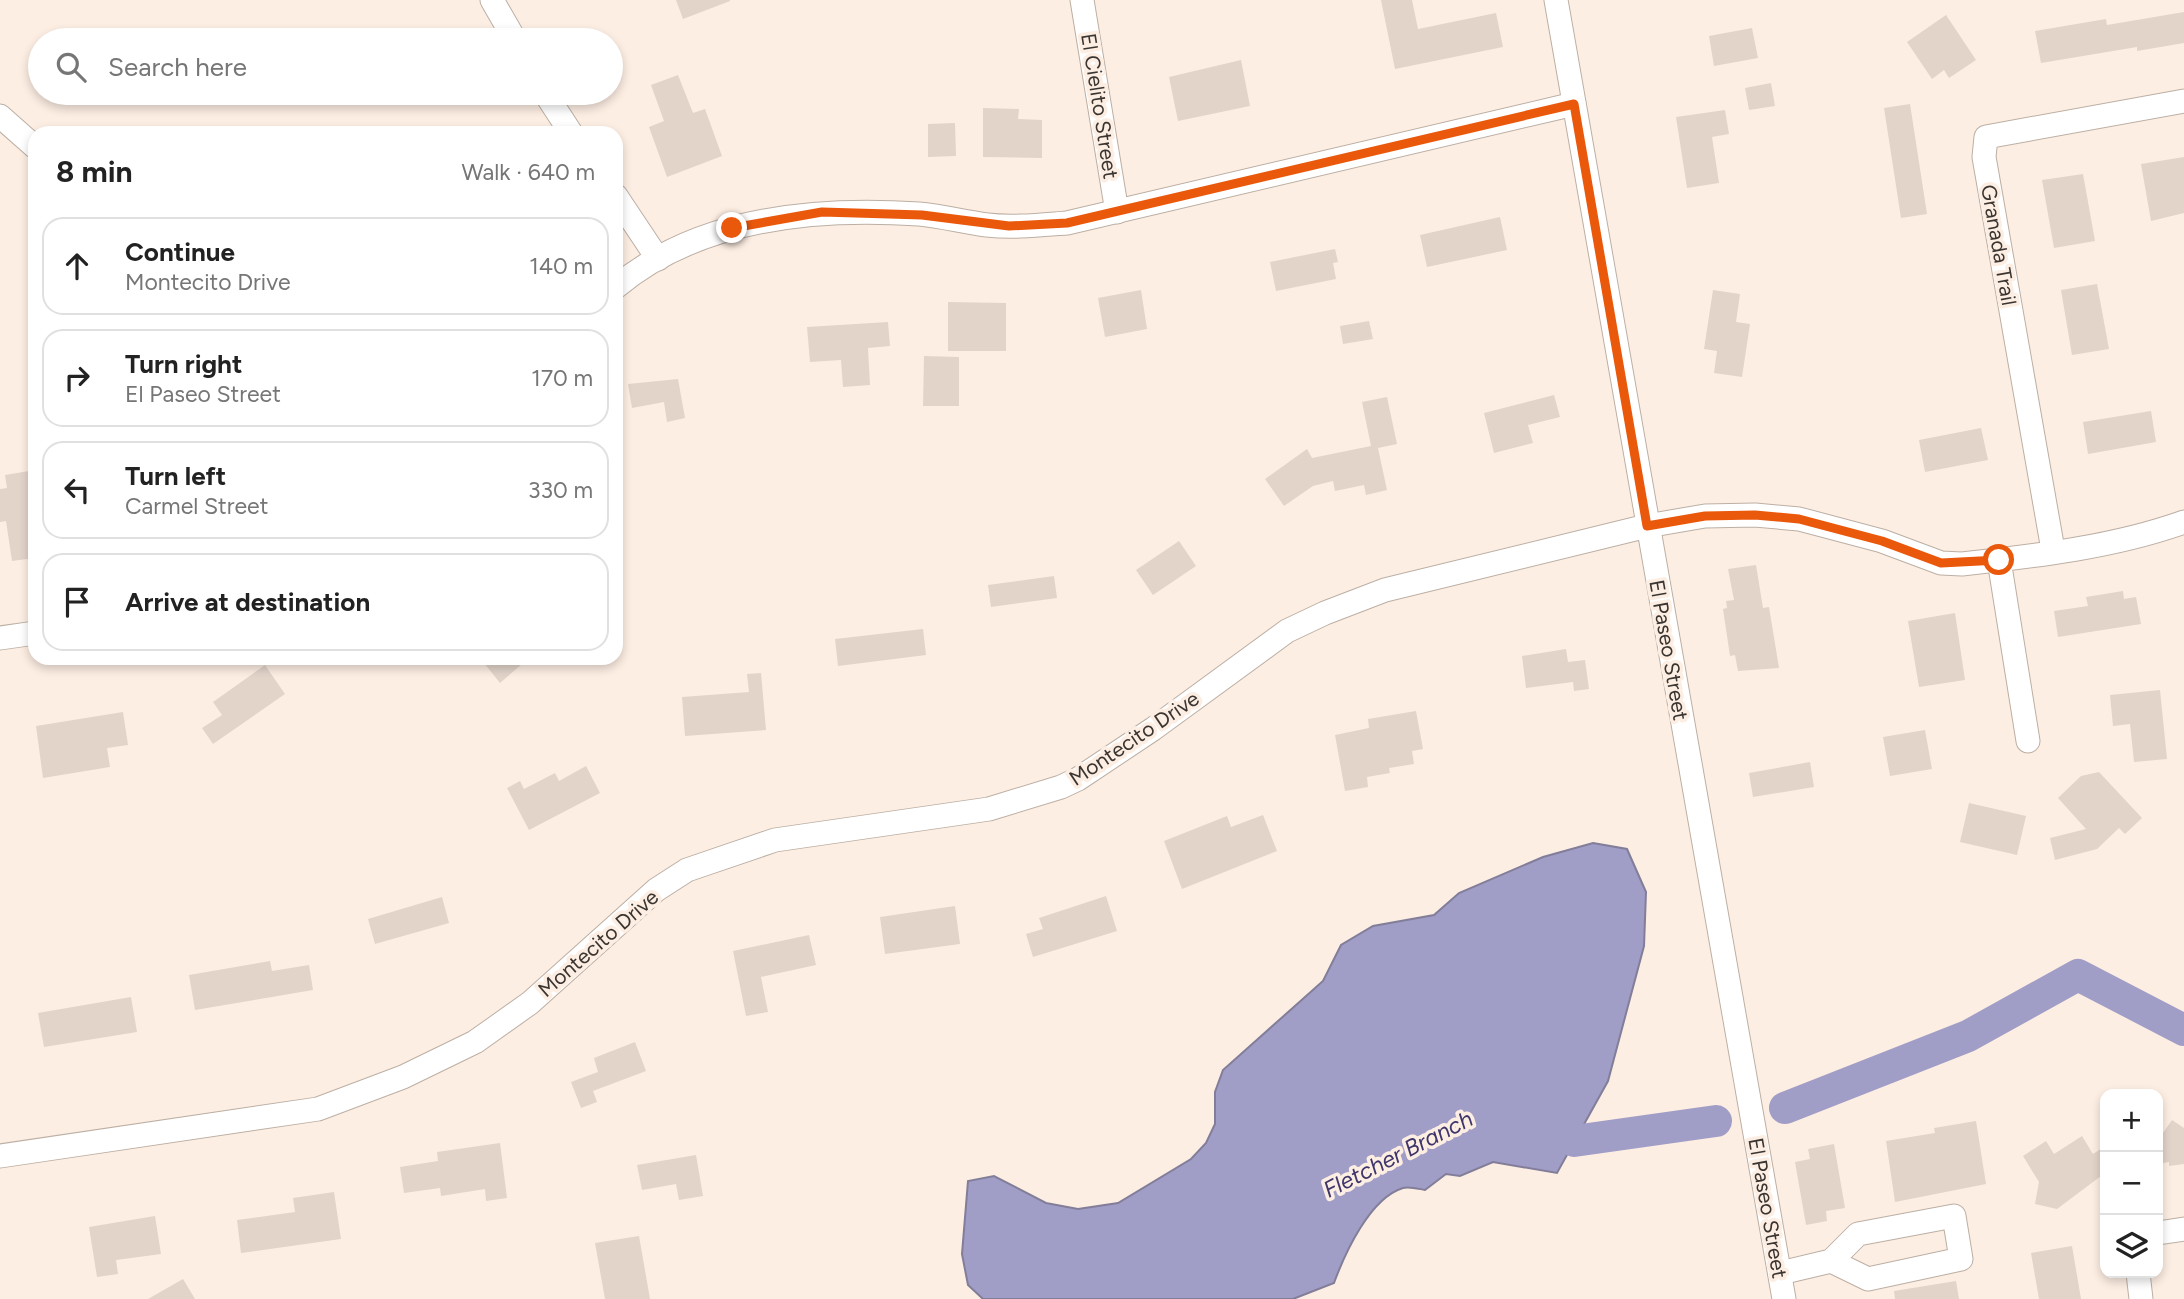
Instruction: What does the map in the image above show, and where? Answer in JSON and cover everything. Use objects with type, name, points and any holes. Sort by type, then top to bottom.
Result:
[{"type":"street","points":[[492,0],[508,28]]},
{"type":"street","name":"El Cielito Street","points":[[1082,0],[1117,212]]},
{"type":"street","name":"El Paseo Street","points":[[1556,0],[1784,1299]]},
{"type":"street","name":"Granada Trail","points":[[2053,551],[1984,158],[1986,137],[2184,101]]},
{"type":"street","points":[[623,282],[674,248],[732,228],[822,212],[922,215],[1009,226],[1067,223],[1574,104]]},
{"type":"street","points":[[553,105],[566,126]]},
{"type":"street","points":[[0,116],[28,141]]},
{"type":"street","points":[[623,206],[658,259]]},
{"type":"street","name":"Montecito Drive","points":[[0,1156],[317,1110],[403,1077],[475,1042],[530,1003],[656,890],[687,870],[775,840],[938,818],[1036,796],[1078,779],[1287,631],[1325,612],[1385,590],[1647,526],[1705,516],[1799,519],[1882,541],[1941,563],[1999,560],[2053,551],[2155,533],[2184,522]]},
{"type":"street","points":[[1999,560],[2028,741]]},
{"type":"street","points":[[0,638],[28,634]]},
{"type":"street","points":[[1780,1273],[1831,1261],[1858,1234],[1954,1216],[1961,1259],[1868,1279],[1831,1261]]},
{"type":"street","points":[[2163,1232],[2184,1229]]},
{"type":"street","points":[[2139,1278],[2141,1299]]},
{"type":"water","points":[[1593,843],[1627,849],[1646,892],[1644,946],[1608,1081],[1557,1173],[1493,1162],[1460,1176],[1446,1174],[1425,1190],[1403,1188],[1380,1203],[1360,1228],[1334,1283],[1293,1299],[983,1299],[968,1285],[962,1254],[968,1181],[994,1176],[1046,1203],[1078,1209],[1118,1203],[1191,1159],[1206,1143],[1215,1124],[1215,1092],[1223,1070],[1323,981],[1341,945],[1373,926],[1434,915],[1459,893],[1543,857]]},
{"type":"building","points":[[676,0],[730,0],[730,1],[683,19]]},
{"type":"building","points":[[1381,0],[1412,0],[1418,29],[1496,13],[1503,47],[1395,69]]},
{"type":"building","points":[[2184,12],[2184,43],[2137,51],[2137,47],[2041,63],[2035,31],[2106,19],[2107,25]]},
{"type":"building","points":[[1946,15],[1976,60],[1949,78],[1944,70],[1932,79],[1907,42]]},
{"type":"building","points":[[1752,28],[1758,58],[1714,66],[1709,36]]},
{"type":"building","points":[[1241,60],[1250,106],[1178,121],[1169,77]]},
{"type":"building","points":[[678,75],[693,113],[705,109],[722,156],[667,177],[649,127],[664,121],[651,85]]},
{"type":"building","points":[[1771,83],[1775,106],[1749,110],[1745,88]]},
{"type":"building","points":[[1910,104],[1927,214],[1901,218],[1884,108]]},
{"type":"building","points":[[983,108],[1019,109],[1018,119],[1042,120],[1042,158],[983,157]]},
{"type":"building","points":[[1725,110],[1729,134],[1712,137],[1719,183],[1687,188],[1676,117]]},
{"type":"building","points":[[955,123],[956,156],[928,157],[928,124]]},
{"type":"building","points":[[2184,157],[2184,213],[2151,221],[2141,164]]},
{"type":"building","points":[[2083,174],[2095,241],[2054,248],[2042,180]]},
{"type":"building","points":[[1500,217],[1507,250],[1427,267],[1420,235]]},
{"type":"building","points":[[1335,249],[1338,262],[1333,263],[1336,279],[1276,291],[1270,262]]},
{"type":"building","points":[[2097,284],[2109,349],[2072,355],[2061,290]]},
{"type":"building","points":[[1141,290],[1147,329],[1105,337],[1098,298]]},
{"type":"building","points":[[1713,290],[1740,294],[1736,322],[1750,324],[1742,377],[1714,373],[1717,351],[1704,349]]},
{"type":"building","points":[[948,302],[1006,303],[1006,351],[948,351]]},
{"type":"building","points":[[1369,321],[1373,339],[1343,344],[1340,326]]},
{"type":"building","points":[[888,322],[890,346],[868,348],[870,385],[843,387],[841,360],[810,362],[807,327]]},
{"type":"building","points":[[924,356],[959,357],[959,406],[923,406]]},
{"type":"building","points":[[678,379],[685,418],[667,422],[664,402],[632,408],[628,384]]},
{"type":"building","points":[[1554,395],[1560,417],[1528,425],[1533,443],[1494,453],[1484,413]]},
{"type":"building","points":[[1387,397],[1397,444],[1378,448],[1387,490],[1366,495],[1364,485],[1335,491],[1333,481],[1313,486],[1284,506],[1265,479],[1307,449],[1312,458],[1371,446],[1362,402]]},
{"type":"building","points":[[2151,411],[2156,442],[2088,454],[2083,422]]},
{"type":"building","points":[[1981,428],[1988,460],[1925,472],[1919,440]]},
{"type":"building","points":[[28,471],[28,559],[12,561],[6,521],[0,522],[0,489],[7,488],[5,475]]},
{"type":"building","points":[[1179,541],[1196,566],[1153,595],[1136,570]]},
{"type":"building","points":[[1756,565],[1763,608],[1769,607],[1779,668],[1738,671],[1735,655],[1730,656],[1723,609],[1727,608],[1726,601],[1734,600],[1728,569]]},
{"type":"building","points":[[1054,576],[1057,598],[991,607],[988,585]]},
{"type":"building","points":[[2123,591],[2124,599],[2136,597],[2141,624],[2058,637],[2054,611],[2088,606],[2086,597]]},
{"type":"building","points":[[1955,613],[1965,680],[1919,687],[1908,621]]},
{"type":"building","points":[[923,629],[926,655],[838,666],[835,639]]},
{"type":"building","points":[[1566,649],[1568,662],[1585,660],[1589,689],[1574,691],[1573,682],[1526,688],[1522,656]]},
{"type":"building","points":[[265,665],[285,694],[213,744],[202,728],[222,715],[213,702]]},
{"type":"building","points":[[486,665],[521,665],[500,683]]},
{"type":"building","points":[[761,673],[766,730],[685,736],[682,697],[749,692],[747,674]]},
{"type":"building","points":[[2160,690],[2167,759],[2134,762],[2130,724],[2113,726],[2110,695]]},
{"type":"building","points":[[1416,711],[1423,749],[1412,751],[1414,764],[1389,768],[1390,773],[1367,777],[1368,787],[1345,791],[1335,735],[1369,728],[1368,719]]},
{"type":"building","points":[[123,712],[128,745],[107,748],[110,767],[43,778],[36,726]]},
{"type":"building","points":[[1925,730],[1932,769],[1890,776],[1883,737]]},
{"type":"building","points":[[1810,762],[1814,787],[1753,797],[1749,773]]},
{"type":"building","points":[[586,766],[600,793],[529,830],[507,788],[520,781],[524,789],[555,773],[559,781]]},
{"type":"building","points":[[2099,772],[2142,818],[2125,834],[2119,828],[2097,849],[2055,860],[2050,838],[2086,829],[2058,798],[2081,776]]},
{"type":"building","points":[[1969,803],[2026,816],[2017,855],[1960,842]]},
{"type":"building","points":[[1263,815],[1277,851],[1182,889],[1164,841],[1227,816],[1231,827]]},
{"type":"building","points":[[1106,896],[1117,931],[1033,957],[1026,934],[1043,929],[1039,918]]},
{"type":"building","points":[[442,897],[449,923],[375,944],[368,919]]},
{"type":"building","points":[[955,906],[960,944],[885,954],[880,917]]},
{"type":"building","points":[[809,935],[816,965],[761,977],[768,1012],[746,1016],[733,951]]},
{"type":"building","points":[[270,961],[272,971],[309,965],[313,990],[195,1010],[189,975]]},
{"type":"building","points":[[131,997],[137,1032],[44,1047],[38,1013]]},
{"type":"building","points":[[635,1042],[646,1071],[593,1091],[597,1102],[581,1108],[571,1082],[598,1072],[594,1058]]},
{"type":"building","points":[[2172,1120],[2184,1128],[2184,1164],[2169,1166],[2169,1162],[2163,1163],[2163,1133]]},
{"type":"building","points":[[1976,1121],[1986,1184],[1895,1202],[1886,1141],[1935,1133],[1934,1128]]},
{"type":"building","points":[[2082,1136],[2093,1154],[2100,1149],[2100,1177],[2057,1209],[2035,1204],[2039,1182],[2023,1156],[2046,1141],[2054,1154]]},
{"type":"building","points":[[500,1143],[507,1198],[486,1201],[485,1189],[441,1196],[440,1188],[404,1193],[400,1167],[438,1161],[437,1152]]},
{"type":"building","points":[[1834,1144],[1845,1208],[1826,1211],[1827,1221],[1806,1225],[1795,1162],[1810,1159],[1808,1149]]},
{"type":"building","points":[[696,1155],[703,1196],[679,1200],[676,1184],[642,1190],[637,1165]]},
{"type":"building","points":[[334,1192],[341,1239],[241,1253],[237,1220],[295,1212],[293,1198]]},
{"type":"building","points":[[155,1216],[161,1254],[116,1260],[118,1274],[97,1277],[89,1227]]},
{"type":"building","points":[[639,1236],[650,1299],[605,1299],[595,1243]]},
{"type":"building","points":[[2072,1246],[2081,1299],[2039,1299],[2031,1253]]},
{"type":"building","points":[[183,1279],[195,1299],[148,1299]]},
{"type":"building","points":[[1956,1281],[1959,1299],[1895,1299],[1894,1291]]},
{"type":"waterway","name":"Fletcher Branch","points":[[1785,1108],[1968,1036],[2078,975],[2184,1030]]},
{"type":"waterway","name":"Fletcher Branch","points":[[1534,1123],[1574,1141],[1716,1121]]},
{"type":"route","points":[[732,228],[822,212],[922,215],[1009,226],[1067,223],[1574,104],[1647,526],[1705,516],[1755,515],[1799,519],[1882,541],[1941,563],[1999,560]]}]
